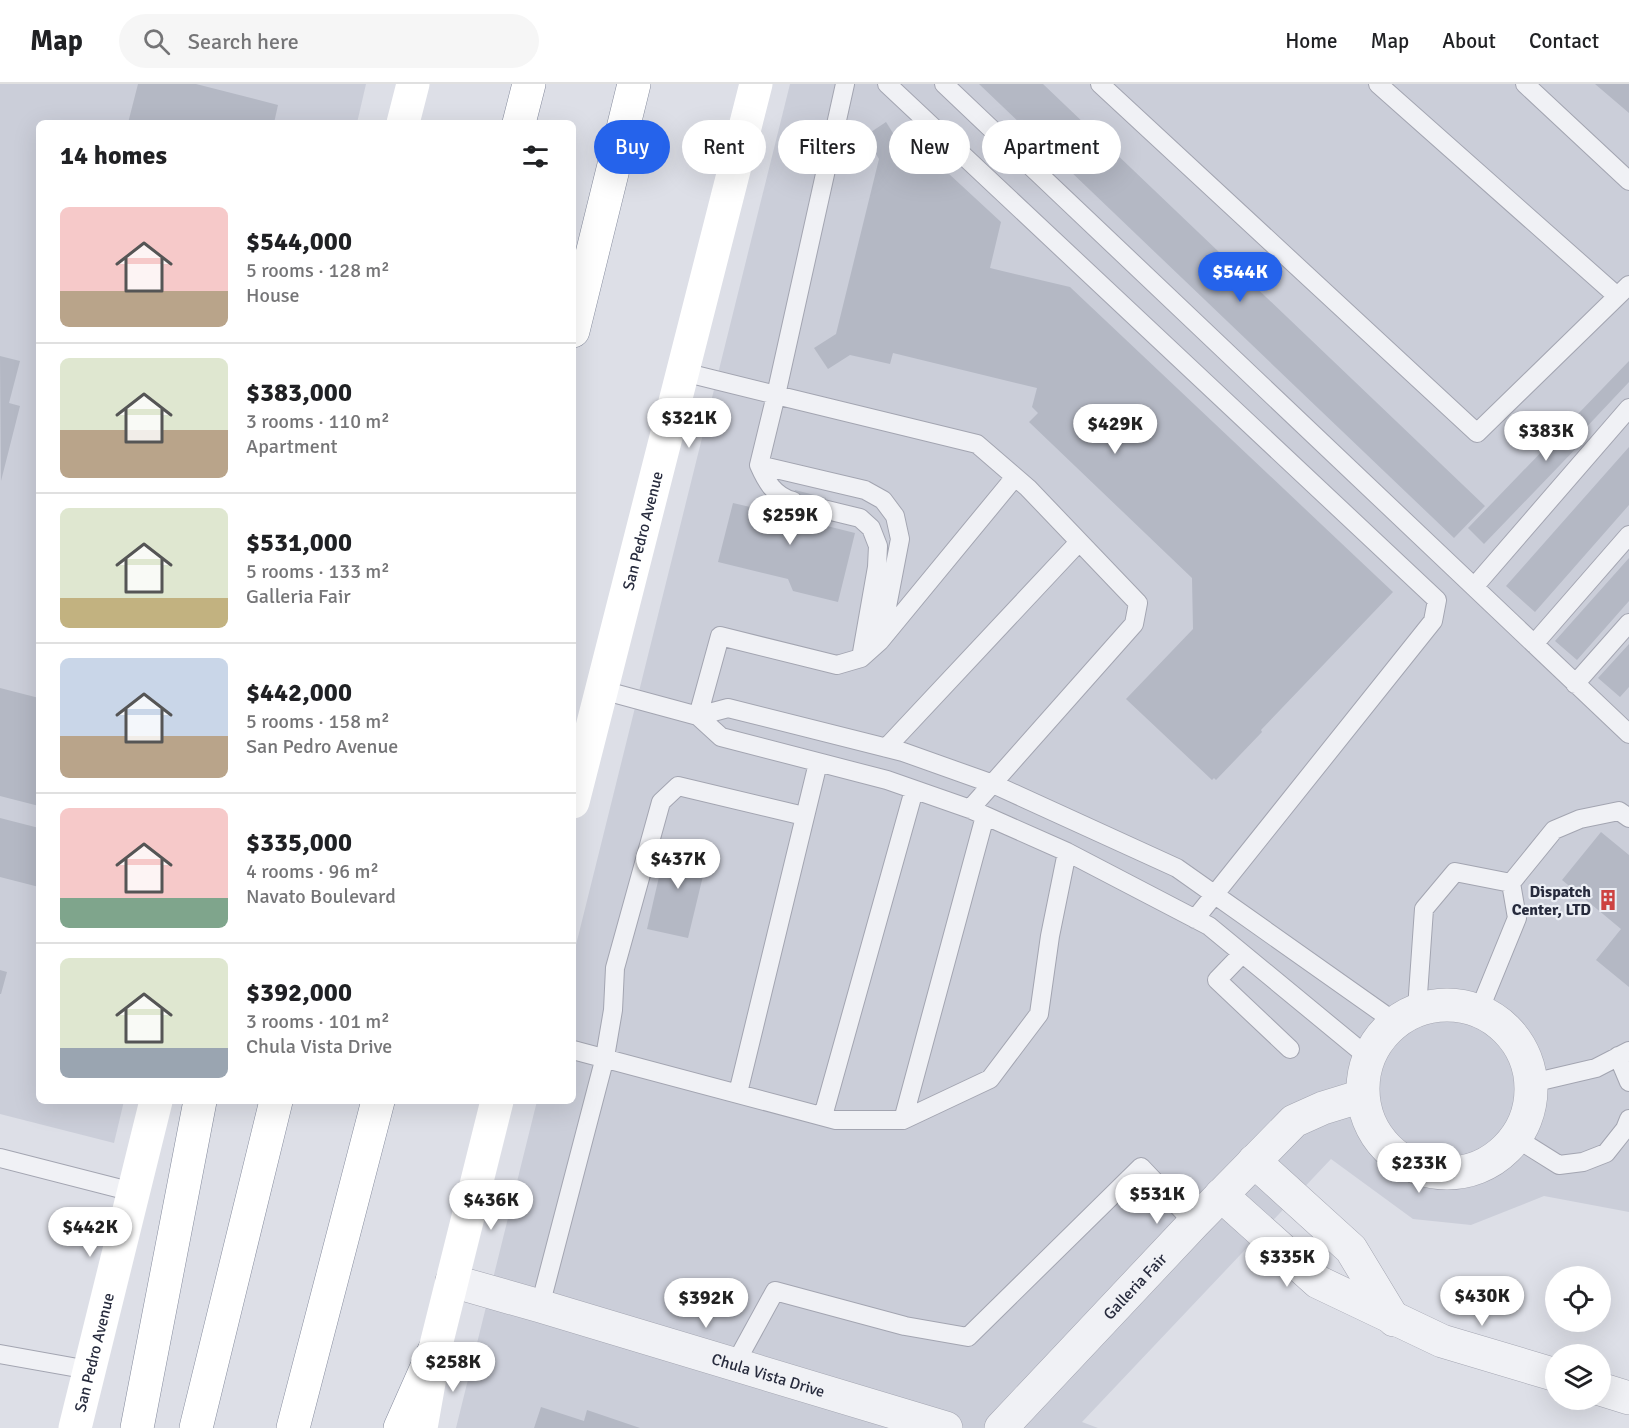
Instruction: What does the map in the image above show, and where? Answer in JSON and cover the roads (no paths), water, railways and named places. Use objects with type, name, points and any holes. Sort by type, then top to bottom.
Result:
[{"type":"main road","points":[[404,120],[413,84]]},
{"type":"main road","points":[[520,120],[529,84]]},
{"type":"main road","points":[[576,319],[634,84]]},
{"type":"main road","name":"San Pedro Avenue","points":[[576,790],[756,84]]},
{"type":"main road","name":"San Pedro Avenue","points":[[75,1428],[155,1104]]},
{"type":"main road","points":[[137,1428],[199,1104]]},
{"type":"main road","points":[[196,1428],[275,1104]]},
{"type":"main road","points":[[293,1428],[377,1104]]},
{"type":"main road","points":[[421,1428],[435,1349],[495,1104]]},
{"type":"main road","points":[[400,1428],[435,1349]]},
{"type":"street","points":[[1443,1005],[1469,1007],[1479,1011],[1493,1018],[1512,1035],[1526,1057],[1532,1083],[1529,1112],[1516,1138],[1495,1159],[1468,1171],[1438,1173],[1410,1166],[1386,1149],[1369,1125],[1362,1096],[1364,1070],[1368,1057],[1379,1038],[1406,1016],[1443,1005]]},
{"type":"street","name":"Galleria Fair","points":[[1001,1428],[1294,1120],[1362,1096]]},
{"type":"street","points":[[1254,1161],[1351,1249],[1394,1320]]},
{"type":"street","points":[[1221,1195],[1318,1282],[1442,1341],[1545,1372]]},
{"type":"street","name":"Chula Vista Drive","points":[[452,1281],[946,1428]]},
{"type":"street","points":[[1611,1392],[1629,1398]]},
{"type":"lane","points":[[793,501],[785,499],[768,485],[759,465],[845,84]]},
{"type":"lane","points":[[887,84],[1437,600],[1433,621],[1196,919]]},
{"type":"lane","points":[[944,84],[1575,684],[1626,724]]},
{"type":"lane","points":[[1100,84],[1477,433],[1623,291],[1378,84]]},
{"type":"lane","points":[[1525,84],[1629,181]]},
{"type":"lane","points":[[683,372],[977,444],[1015,477],[1138,603],[1134,624],[993,784],[978,812],[903,1119]]},
{"type":"lane","points":[[1474,587],[1629,408]]},
{"type":"lane","points":[[759,465],[865,490],[883,500],[895,516],[900,539],[880,641]]},
{"type":"lane","points":[[699,716],[720,636],[837,665],[861,658],[880,641],[1015,477]]},
{"type":"lane","points":[[823,509],[860,518],[871,528],[878,546],[877,567],[861,658]]},
{"type":"lane","points":[[1534,644],[1629,535]]},
{"type":"lane","points":[[886,748],[1079,542]]},
{"type":"lane","points":[[1575,684],[1629,623]]},
{"type":"lane","points":[[602,690],[699,716],[721,737],[887,780],[978,812],[1067,852],[1209,926],[1368,1057]]},
{"type":"lane","points":[[699,716],[728,708],[903,752],[993,784],[1177,868],[1406,1016],[1424,909],[1455,872],[1511,883]]},
{"type":"lane","points":[[738,1093],[818,763]]},
{"type":"lane","points":[[540,1306],[605,1057],[613,1010],[615,969],[662,802],[678,786],[804,816]]},
{"type":"lane","points":[[823,1116],[914,790]]},
{"type":"lane","points":[[1479,1011],[1517,918],[1511,883],[1554,830],[1580,819],[1619,811],[1629,818]]},
{"type":"lane","points":[[576,1051],[836,1120],[903,1119],[990,1079],[1039,1014],[1050,936],[1067,852]]},
{"type":"lane","points":[[1242,954],[1217,980],[1290,1049]]},
{"type":"lane","points":[[1532,1083],[1596,1068],[1624,1054],[1629,1082]]},
{"type":"lane","points":[[1516,1138],[1559,1165],[1583,1162],[1606,1154],[1625,1129],[1629,1119]]},
{"type":"lane","points":[[0,1158],[133,1192]]},
{"type":"lane","points":[[735,1364],[775,1291],[905,1326],[968,1337],[1141,1167],[1194,1223]]},
{"type":"lane","points":[[0,1354],[89,1370]]},
{"type":"place","name":"Dispatch Center, LTD","points":[[1608,900]]}]
